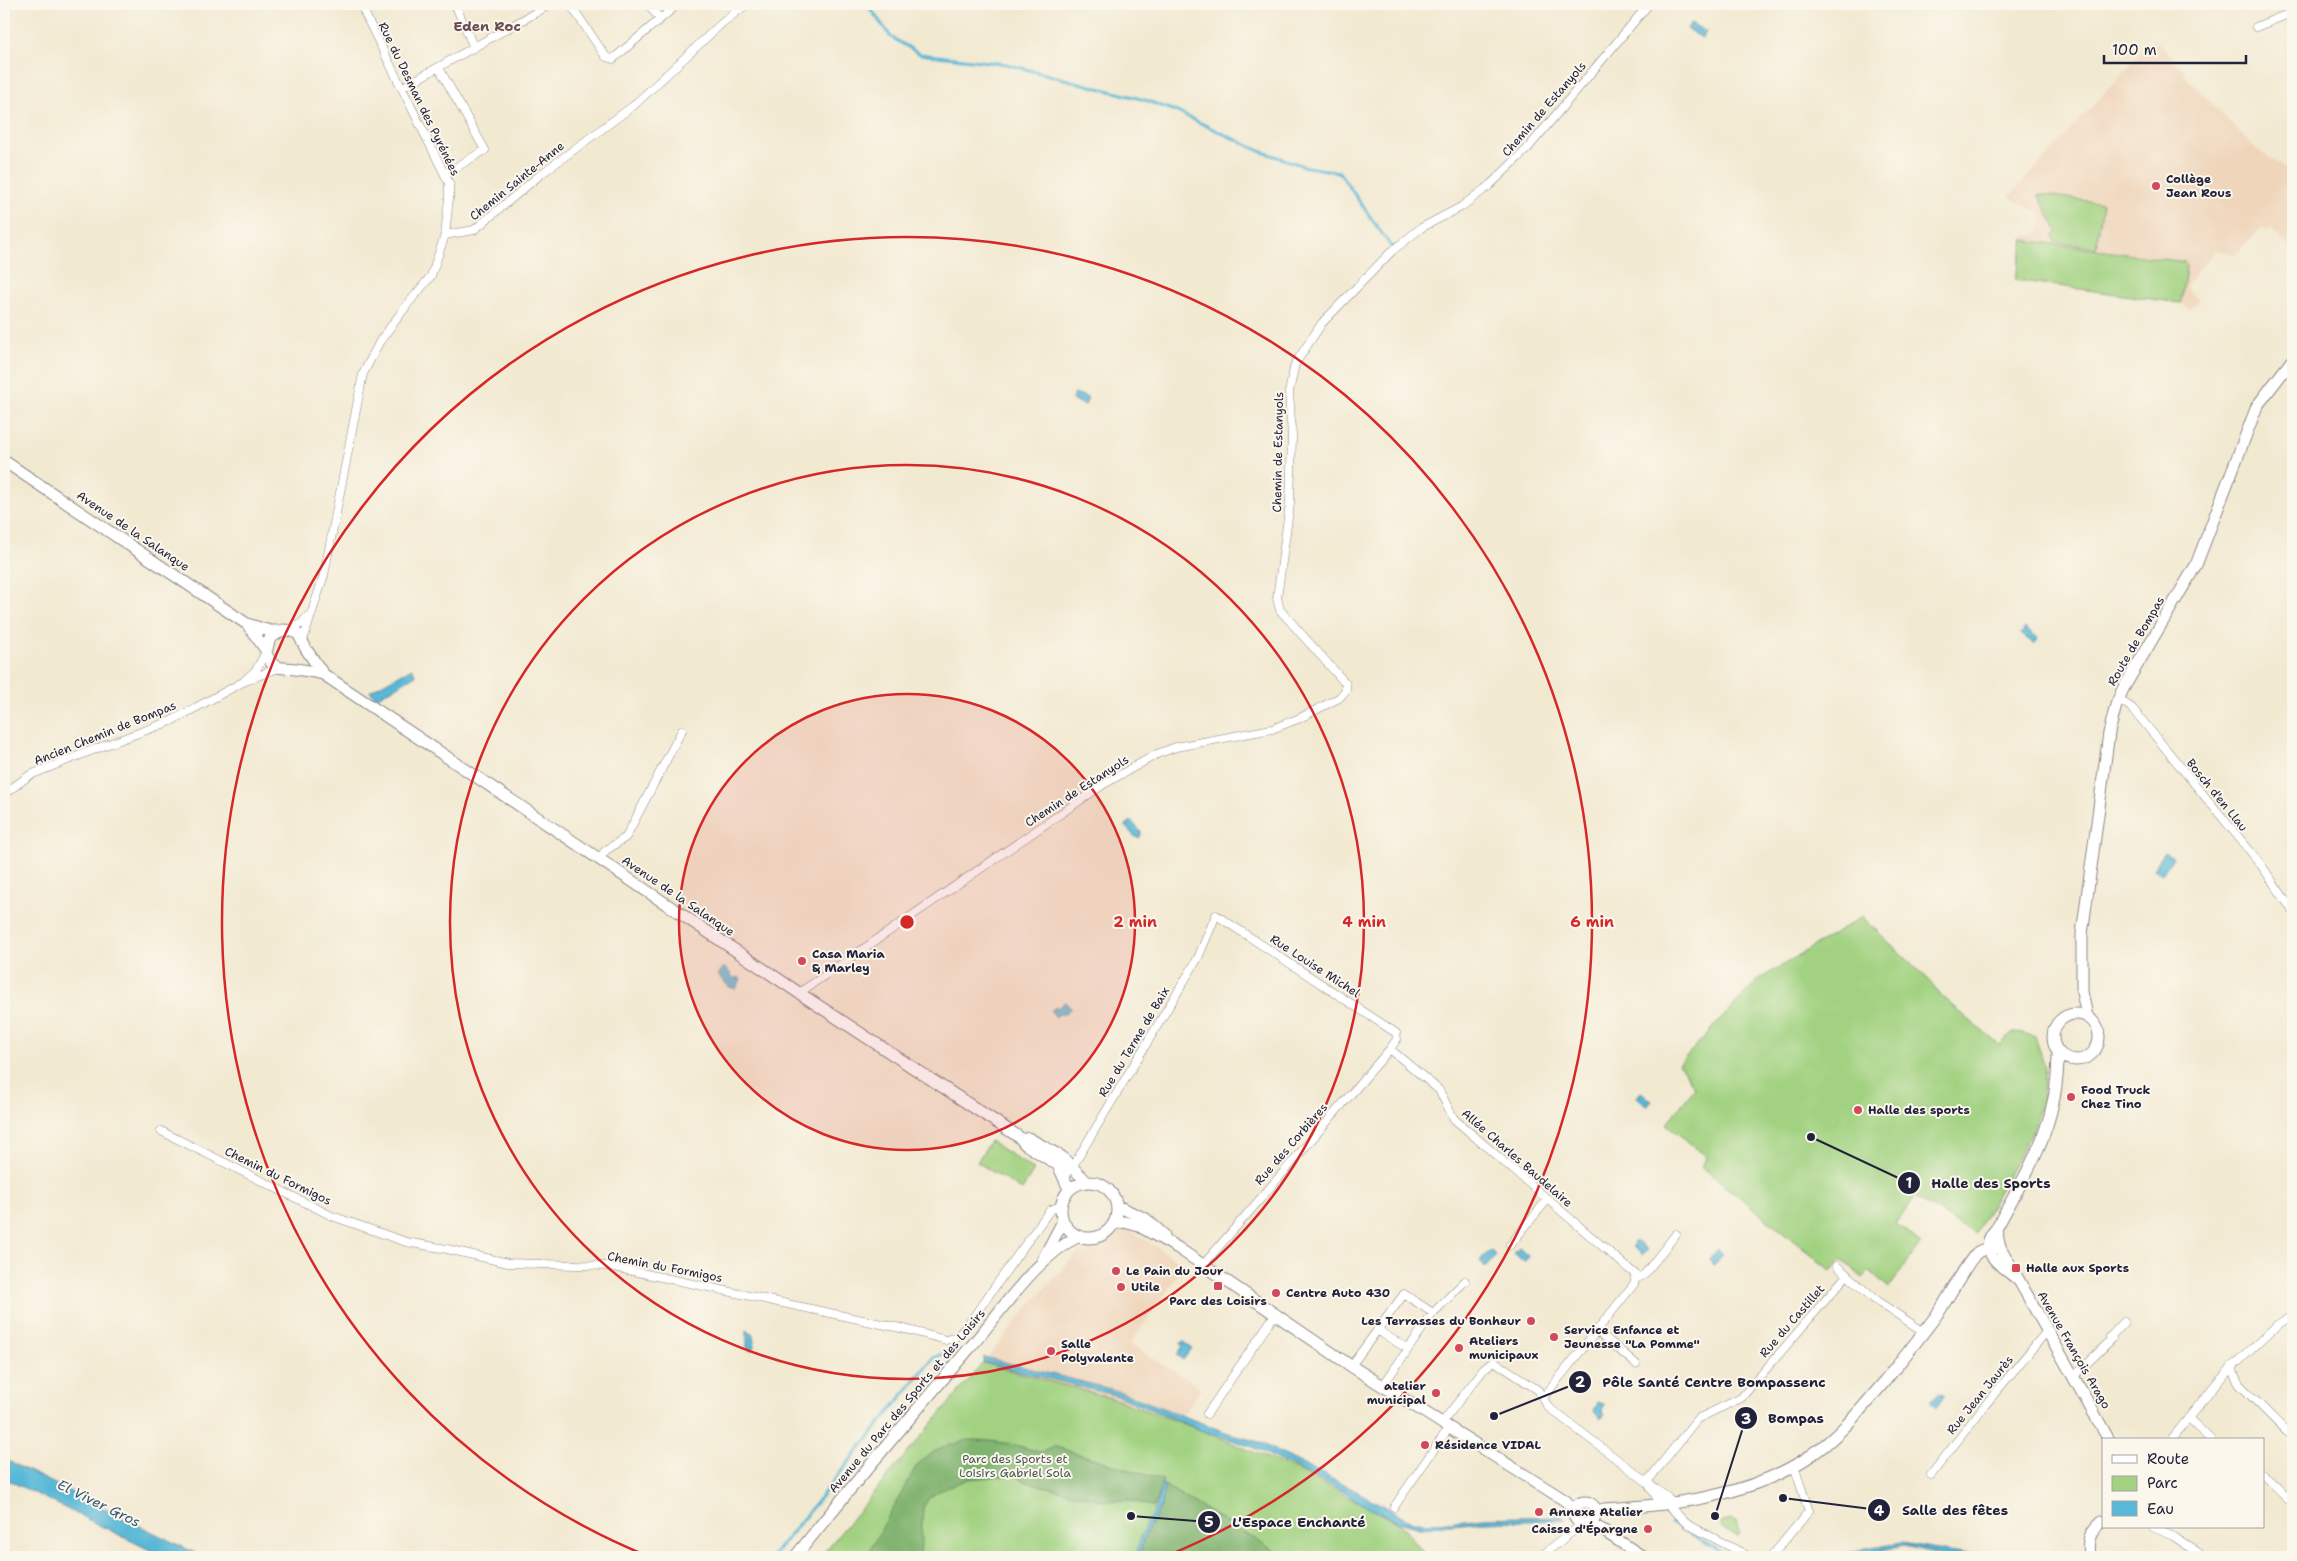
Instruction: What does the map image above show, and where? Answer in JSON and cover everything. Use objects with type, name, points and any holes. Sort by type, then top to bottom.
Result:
[{"type":"main road","name":"Route de Bompas","points":[[2087,1016],[2082,992],[2082,934],[2109,734],[2118,699],[2138,661],[2196,564],[2257,406],[2293,359]]},
{"type":"main road","name":"Route de Bompas","points":[[2245,434],[2262,409],[2293,371]]},
{"type":"main road","name":"Avenue de la Salanque","points":[[4,461],[247,624],[270,631],[283,630]]},
{"type":"main road","name":"Avenue de la Salanque","points":[[247,624],[266,651]]},
{"type":"main road","points":[[283,630],[299,635],[323,674],[292,668],[278,668],[268,659],[266,651],[270,638],[283,630]]},
{"type":"main road","points":[[292,668],[302,661],[304,645]]},
{"type":"main road","name":"Avenue de la Salanque","points":[[323,674],[799,993],[1020,1137]]},
{"type":"main road","name":"Route de Bompas","points":[[2072,1014],[2082,992]]},
{"type":"main road","points":[[1992,1256],[1990,1236],[1996,1229],[2046,1132],[2054,1104],[2059,1076],[2058,1052],[2054,1043],[2053,1033],[2057,1024],[2072,1014],[2087,1016],[2094,1022],[2098,1030],[2099,1039],[2097,1048],[2091,1055],[2083,1059],[2072,1060],[2058,1052]]},
{"type":"main road","points":[[2059,1076],[2072,1060]]},
{"type":"main road","points":[[1020,1137],[1028,1138],[1045,1146],[1073,1166],[1086,1181]]},
{"type":"main road","points":[[1020,1137],[1025,1144],[1058,1165],[1069,1189]]},
{"type":"main road","points":[[1086,1181],[1103,1184],[1115,1197],[1118,1206],[1114,1224],[1107,1232],[1096,1237],[1079,1236],[1072,1232],[1063,1220],[1061,1206],[1063,1197],[1069,1189],[1086,1181]]},
{"type":"main road","points":[[1118,1206],[1146,1220],[1178,1248]]},
{"type":"main road","name":"Avenue du Parc des Sports et des Loisirs","points":[[1041,1263],[1063,1220]]},
{"type":"main road","points":[[1114,1224],[1124,1222],[1139,1226],[1178,1248],[1382,1387],[1552,1494],[1561,1495],[1587,1517],[1643,1557]]},
{"type":"main road","name":"Avenue François Arago","points":[[1996,1229],[2000,1247],[2108,1438]]},
{"type":"main road","name":"Avenue du Parc des Sports et des Loisirs","points":[[795,1557],[917,1408],[1041,1263],[1067,1242],[1079,1236]]},
{"type":"main road","points":[[1963,1275],[1981,1257],[1992,1256],[2000,1247]]},
{"type":"main road","points":[[1587,1517],[1652,1500],[1666,1503],[1686,1502],[1758,1484],[1794,1466],[1830,1442],[1863,1407],[1924,1332],[1977,1252],[1992,1256],[2018,1280]]},
{"type":"main road","points":[[2089,1557],[2088,1541],[2091,1531],[2102,1520]]},
{"type":"main road","points":[[2095,1557],[2093,1549],[2095,1537],[2102,1520]]},
{"type":"street","name":"Rue du Desman des Pyrénées","points":[[360,4],[449,183],[445,235]]},
{"type":"street","points":[[455,4],[474,48]]},
{"type":"street","points":[[532,4],[536,12]]},
{"type":"street","points":[[403,88],[551,4]]},
{"type":"street","points":[[570,4],[606,57],[614,59],[678,4]]},
{"type":"street","points":[[648,4],[660,19]]},
{"type":"street","name":"Chemin Sainte-Anne","points":[[445,235],[474,230],[533,180],[634,106],[722,23],[747,4]]},
{"type":"street","name":"Chemin de Estanyols","points":[[799,993],[1011,846],[1104,784],[1157,754],[1176,747],[1272,730],[1339,698],[1346,690],[1346,684],[1280,610],[1277,598],[1290,503],[1292,436],[1289,392],[1295,364],[1322,323],[1392,251],[1421,228],[1460,207],[1490,185],[1528,148],[1649,4]]},
{"type":"street","points":[[2256,27],[2293,12]]},
{"type":"street","points":[[439,68],[485,150],[445,174]]},
{"type":"street","points":[[304,645],[311,612],[324,575],[364,374],[380,341],[407,304],[431,276],[445,235]]},
{"type":"street","points":[[283,630],[301,624],[311,612]]},
{"type":"street","name":"Ancien Chemin de Bompas","points":[[243,682],[256,670],[266,651]]},
{"type":"street","name":"Ancien Chemin de Bompas","points":[[4,794],[30,776],[171,721],[243,682],[278,668]]},
{"type":"street","name":"Bosch d'en Llau","points":[[2118,699],[2132,708],[2259,862],[2293,911]]},
{"type":"street","points":[[599,859],[604,850],[626,837],[682,730]]},
{"type":"street","name":"Rue Louise Michel","points":[[1216,915],[1396,1033],[1397,1039]]},
{"type":"street","name":"Rue du Terme de Baix","points":[[1064,1176],[1073,1166],[1198,958],[1216,915]]},
{"type":"street","name":"Rue des Corbières","points":[[1203,1265],[1397,1039]]},
{"type":"street","name":"Allée Charles Baudelaire","points":[[1390,1049],[1439,1090],[1454,1119],[1636,1275],[1635,1279]]},
{"type":"street","name":"Chemin du Formigos","points":[[161,1131],[332,1216],[406,1242],[508,1263],[609,1266],[868,1321],[946,1340],[956,1337],[966,1327],[1050,1210],[1061,1206]]},
{"type":"street","points":[[1510,1245],[1547,1200]]},
{"type":"street","points":[[1543,1398],[1634,1284],[1635,1279],[1644,1274],[1676,1234]]},
{"type":"street","points":[[1837,1266],[1874,1299],[1924,1332]]},
{"type":"street","name":"Rue du Castillet","points":[[1647,1482],[1697,1419],[1741,1398],[1847,1275]]},
{"type":"street","points":[[1382,1387],[1433,1313],[1465,1280]]},
{"type":"street","points":[[1351,1366],[1404,1294],[1433,1313]]},
{"type":"street","points":[[1207,1414],[1276,1314]]},
{"type":"street","points":[[2173,1438],[2202,1398],[2232,1366],[2277,1325],[2293,1315]]},
{"type":"street","points":[[2073,1377],[2112,1339],[2110,1337],[2124,1322]]},
{"type":"street","points":[[1377,1330],[1408,1349]]},
{"type":"street","points":[[1596,1330],[1636,1364]]},
{"type":"street","name":"Rue Jean Jaurès","points":[[1931,1475],[1985,1405],[2048,1331]]},
{"type":"street","points":[[1394,1506],[1484,1369],[1494,1361],[1538,1390],[1548,1407],[1647,1482],[1687,1524],[1750,1557]]},
{"type":"street","points":[[2232,1366],[2239,1384],[2293,1438]]},
{"type":"street","points":[[2188,1418],[2209,1438]]},
{"type":"street","points":[[1770,1557],[1809,1511],[1794,1466]]},
{"type":"street","points":[[2264,1475],[2293,1504]]},
{"type":"street","points":[[1647,1482],[1666,1503]]},
{"type":"street","points":[[1540,1557],[1587,1517]]},
{"type":"street","points":[[2155,1528],[2173,1536],[2205,1557]]},
{"type":"shaded area","name":"Collège Jean Rous","points":[[2154,39],[2184,70],[2184,75],[2255,148],[2293,174],[2293,251],[2269,228],[2266,231],[2262,227],[2236,254],[2215,250],[2188,282],[2188,290],[2199,300],[2189,310],[2181,303],[2015,280],[2025,237],[2037,234],[2043,218],[2040,213],[2009,197]]},
{"type":"shaded area","points":[[1128,1229],[1185,1265],[1130,1344],[1201,1388],[1183,1414],[1118,1400],[983,1363],[1031,1304],[1086,1243]]},
{"type":"green space","points":[[2038,194],[2103,203],[2096,248],[2055,242],[2053,236],[2058,232]]},
{"type":"green space","points":[[2024,240],[2185,262],[2181,303],[2015,280]]},
{"type":"green space","name":"Halle des sports","points":[[1862,917],[1929,980],[1942,997],[1999,1045],[2015,1032],[2035,1037],[2045,1066],[2043,1095],[2034,1128],[1975,1234],[1915,1197],[1896,1224],[1921,1243],[1889,1288],[1870,1271],[1863,1278],[1841,1259],[1831,1271],[1701,1166],[1707,1157],[1666,1124],[1695,1088],[1679,1064],[1758,980]]},
{"type":"green space","points":[[990,1141],[1034,1170],[1022,1190],[977,1162]]},
{"type":"green space","name":"Parc des Sports et Loisirs Gabriel Sola","points":[[983,1363],[1118,1400],[1203,1431],[1299,1471],[1400,1524],[1427,1557],[820,1557]]},
{"type":"green space","points":[[968,1440],[1005,1443],[1041,1453],[1053,1446],[1163,1480],[1154,1507],[1129,1500],[1104,1501],[1027,1482],[1014,1475],[968,1479],[937,1492],[928,1499],[923,1508],[920,1557],[866,1557],[917,1465],[929,1455],[941,1449]]},
{"type":"green space","points":[[1164,1485],[1285,1557],[1139,1557],[1146,1533],[1162,1505]]},
{"type":"green space","points":[[1731,1520],[1736,1522],[1740,1535],[1738,1537],[1721,1527],[1720,1523]]},
{"type":"water","points":[[1691,23],[1706,32],[1702,38],[1687,29]]},
{"type":"water","points":[[1075,393],[1088,398],[1085,405],[1072,400]]},
{"type":"water","points":[[2025,628],[2038,638],[2034,644],[2021,634]]},
{"type":"water","points":[[412,668],[416,675],[376,698],[370,691]]},
{"type":"water","points":[[1131,821],[1141,832],[1139,838],[1135,837],[1125,826]]},
{"type":"water","points":[[2165,852],[2173,857],[2162,874],[2154,868]]},
{"type":"water","points":[[723,968],[727,969],[734,979],[737,977],[741,979],[736,989],[729,987],[718,975]]},
{"type":"water","points":[[1065,1002],[1071,1008],[1063,1015],[1061,1012],[1056,1017],[1051,1011],[1056,1006],[1058,1008]]},
{"type":"water","points":[[1641,1092],[1652,1101],[1648,1106],[1637,1097]]},
{"type":"water","points":[[1634,1242],[1648,1250],[1643,1255],[1633,1247]]},
{"type":"water","points":[[1519,1248],[1529,1257],[1524,1262],[1514,1253]]},
{"type":"water","points":[[1718,1249],[1723,1254],[1714,1265],[1709,1260]]},
{"type":"water","points":[[1490,1250],[1496,1255],[1485,1267],[1480,1261]]},
{"type":"water","points":[[747,1330],[753,1335],[755,1347],[751,1351],[747,1348]]},
{"type":"water","points":[[1183,1341],[1192,1348],[1183,1360],[1177,1355],[1183,1346],[1181,1344]]},
{"type":"water","points":[[984,1357],[1118,1391],[1225,1432],[1256,1441],[1343,1484],[1413,1522],[1437,1523],[1484,1518],[1562,1516],[1566,1520],[1483,1522],[1420,1528],[1398,1522],[1359,1502],[1346,1493],[1253,1447],[1203,1431],[1118,1396],[983,1362]]},
{"type":"water","points":[[1939,1392],[1944,1395],[1936,1407],[1930,1400]]},
{"type":"water","points":[[1598,1402],[1604,1404],[1602,1411],[1605,1415],[1600,1419],[1594,1411]]},
{"type":"water","points":[[4,1459],[203,1557],[164,1557],[4,1478]]},
{"type":"water","points":[[1161,1484],[1164,1485],[1162,1505],[1146,1533],[1139,1557],[1135,1557],[1144,1528],[1156,1508]]},
{"type":"water","points":[[1902,1543],[1986,1557],[1949,1556],[1905,1546],[1847,1557],[1836,1557],[1866,1549]]},
{"type":"waterway","points":[[867,4],[891,37],[920,54],[1006,64],[1145,100],[1175,111],[1260,151],[1307,167],[1339,172],[1392,248]]},
{"type":"waterway","points":[[772,1557],[933,1358],[956,1349]]},
{"type":"waterway","points":[[1670,1522],[1732,1557]]},
{"type":"place","name":"Collège Jean Rous","points":[[2156,186]]},
{"type":"place","name":"Casa Maria & Marley","points":[[802,961]]},
{"type":"place","name":"Food Truck Chez Tino","points":[[2071,1097]]},
{"type":"place","name":"Halle des sports","points":[[1858,1110]]},
{"type":"place","name":"Halle des Sports","points":[[1811,1137]]},
{"type":"place","name":"Halle aux Sports","points":[[2016,1268]]},
{"type":"place","name":"Le Pain du Jour","points":[[1116,1271]]},
{"type":"place","name":"Parc des Loisirs","points":[[1218,1286]]},
{"type":"place","name":"Utile","points":[[1121,1287]]},
{"type":"place","name":"Centre Auto 430","points":[[1276,1293]]},
{"type":"place","name":"Les Terrasses du Bonheur","points":[[1531,1321]]},
{"type":"place","name":"Service Enfance et Jeunesse \"La Pomme\"","points":[[1554,1337]]},
{"type":"place","name":"Ateliers municipaux","points":[[1459,1348]]},
{"type":"place","name":"Salle Polyvalente","points":[[1051,1351]]},
{"type":"place","name":"atelier municipal","points":[[1436,1393]]},
{"type":"place","name":"Pôle Santé Centre Bompassenc","points":[[1494,1416]]},
{"type":"place","name":"Résidence VIDAL","points":[[1425,1445]]},
{"type":"place","name":"Salle des fêtes","points":[[1783,1498]]},
{"type":"place","name":"Annexe Atelier","points":[[1539,1512]]},
{"type":"place","name":"L'Espace Enchanté","points":[[1131,1516]]},
{"type":"place","name":"Bompas","points":[[1715,1516]]},
{"type":"place","name":"Caisse d'Épargne","points":[[1648,1529]]},
{"type":"district","name":"Eden Roc","points":[[487,26]]},
{"type":"water label","name":"El Viver Gros","points":[[99,1503]]}]
